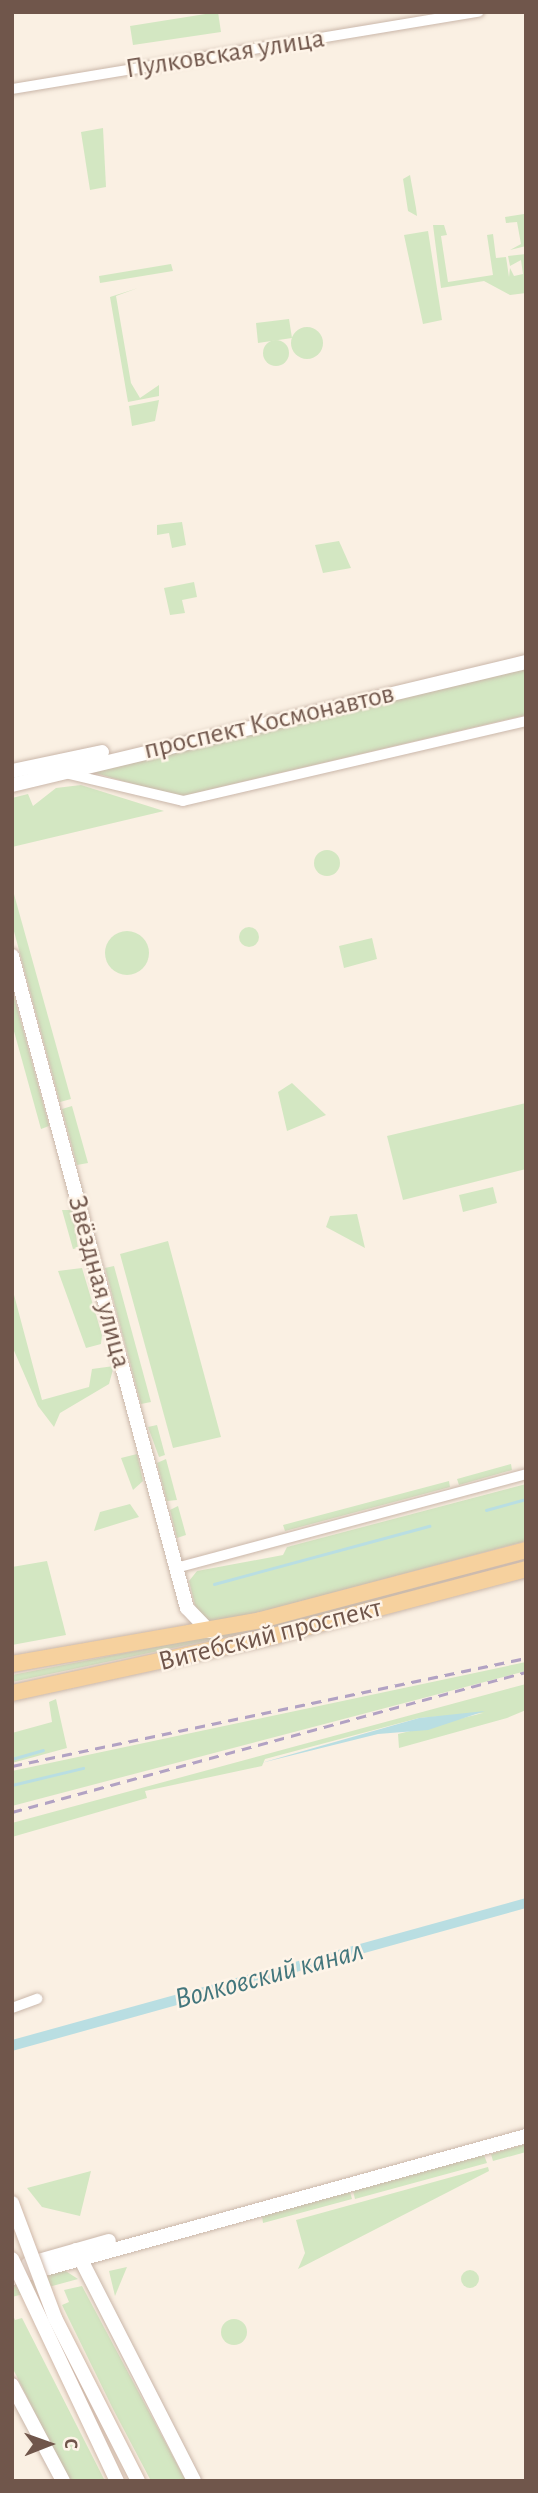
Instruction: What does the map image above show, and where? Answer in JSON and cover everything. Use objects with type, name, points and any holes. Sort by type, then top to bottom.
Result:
[{"type":"main road","name":"Витебский проспект","points":[[12,1664],[209,1631],[526,1550]]},
{"type":"main road","name":"Витебский проспект","points":[[12,1693],[277,1635],[526,1569]]},
{"type":"street","name":"Пулковская улица","points":[[12,89],[478,12]]},
{"type":"street","name":"проспект Космонавтов","points":[[12,771],[526,653]]},
{"type":"street","name":"проспект Космонавтов","points":[[12,785],[526,663]]},
{"type":"street","points":[[65,773],[183,801],[526,721]]},
{"type":"street","name":"Звёздная улица","points":[[12,956],[187,1608]]},
{"type":"street","points":[[176,1568],[526,1474]]},
{"type":"street","points":[[167,1636],[187,1608],[209,1631]]},
{"type":"street","points":[[12,2008],[37,1999]]},
{"type":"street","points":[[12,2278],[176,2224],[226,2218],[526,2136]]},
{"type":"street","points":[[12,2203],[55,2318],[138,2481]]},
{"type":"street","points":[[12,2268],[78,2255]]},
{"type":"street","points":[[78,2255],[194,2481]]},
{"type":"street","points":[[12,2259],[117,2481]]},
{"type":"street","points":[[12,2385],[63,2481]]},
{"type":"green space","points":[[218,12],[221,32],[133,45],[130,26]]},
{"type":"green space","points":[[103,128],[106,187],[90,190],[81,132]]},
{"type":"green space","points":[[410,175],[417,216],[408,211],[403,179]]},
{"type":"green space","points":[[524,214],[526,246],[510,250],[521,244],[517,222],[506,223],[505,217]]},
{"type":"green space","points":[[433,225],[444,225],[447,235],[441,236],[448,282],[493,275],[487,235],[493,234],[496,258],[506,257],[509,277],[510,268],[514,276],[523,274],[521,260],[510,266],[508,256],[526,254],[526,293],[510,295],[484,281],[441,288]]},
{"type":"green space","points":[[428,231],[442,320],[423,324],[404,235]]},
{"type":"green space","points":[[171,264],[173,271],[100,283],[99,276]]},
{"type":"green space","points":[[138,288],[116,296],[131,383],[140,398],[159,385],[159,396],[128,402],[110,297]]},
{"type":"green space","points":[[289,319],[292,338],[258,343],[256,323]]},
{"type":"green space","points":[[307,327],[318,332],[323,343],[318,354],[307,359],[296,354],[291,343],[296,332]]},
{"type":"green space","points":[[276,340],[285,344],[289,353],[285,362],[276,366],[267,362],[263,353],[267,344]]},
{"type":"green space","points":[[159,400],[155,421],[132,426],[129,406]]},
{"type":"green space","points":[[182,522],[186,545],[172,548],[169,533],[157,535],[157,525]]},
{"type":"green space","points":[[339,541],[351,568],[323,573],[315,545]]},
{"type":"green space","points":[[194,582],[197,597],[182,600],[185,613],[170,615],[164,588]]},
{"type":"green space","points":[[526,667],[526,715],[178,797],[92,772]]},
{"type":"green space","points":[[81,785],[164,811],[12,847],[12,798],[28,794],[33,806],[56,788]]},
{"type":"green space","points":[[327,850],[336,854],[340,863],[336,872],[327,876],[318,872],[314,863],[318,854]]},
{"type":"green space","points":[[12,887],[71,1099],[60,1102],[12,924]]},
{"type":"green space","points":[[245,927],[253,927],[259,937],[253,947],[245,947],[239,941],[239,933]]},
{"type":"green space","points":[[127,931],[136,932],[143,937],[148,944],[148,962],[143,969],[136,974],[127,975],[118,974],[111,969],[106,962],[105,953],[106,944],[111,937],[118,932]]},
{"type":"green space","points":[[372,938],[377,959],[344,968],[339,946]]},
{"type":"green space","points":[[12,989],[49,1126],[41,1129],[12,1024]]},
{"type":"green space","points":[[292,1083],[326,1115],[287,1131],[278,1092]]},
{"type":"green space","points":[[526,1103],[526,1169],[403,1200],[387,1136]]},
{"type":"green space","points":[[72,1106],[88,1163],[77,1165],[62,1109]]},
{"type":"green space","points":[[493,1187],[497,1203],[463,1212],[459,1195]]},
{"type":"green space","points":[[62,1210],[72,1210],[78,1248],[73,1249]]},
{"type":"green space","points":[[357,1214],[365,1248],[326,1227],[330,1216]]},
{"type":"green space","points":[[168,1241],[221,1437],[173,1448],[120,1254]]},
{"type":"green space","points":[[114,1266],[151,1402],[141,1404],[105,1268]]},
{"type":"green space","points":[[82,1268],[102,1335],[101,1344],[86,1348],[58,1271]]},
{"type":"green space","points":[[13,1291],[42,1400],[89,1387],[92,1369],[114,1366],[109,1384],[60,1413],[54,1427],[38,1406],[12,1346]]},
{"type":"green space","points":[[157,1425],[165,1455],[159,1457],[148,1427]]},
{"type":"green space","points":[[137,1454],[143,1481],[133,1490],[121,1458]]},
{"type":"green space","points":[[166,1459],[177,1500],[167,1501],[157,1463]]},
{"type":"green space","points":[[511,1464],[512,1470],[459,1485],[457,1479]]},
{"type":"green space","points":[[449,1481],[450,1487],[285,1531],[283,1525]]},
{"type":"green space","points":[[526,1484],[526,1541],[268,1610],[211,1623],[198,1617],[189,1581],[197,1571],[283,1555],[287,1547]]},
{"type":"green space","points":[[130,1504],[139,1517],[94,1531],[100,1512]]},
{"type":"green space","points":[[178,1506],[186,1535],[177,1538],[170,1510]]},
{"type":"green space","points":[[526,1557],[338,1613],[12,1682],[12,1675],[254,1628]]},
{"type":"green space","points":[[47,1561],[66,1635],[12,1645],[12,1567]]},
{"type":"green space","points":[[526,1662],[526,1671],[12,1806],[12,1771]]},
{"type":"green space","points":[[526,1684],[526,1710],[507,1718],[399,1748],[398,1734],[483,1713],[419,1718],[265,1759],[262,1766],[145,1791],[147,1798],[12,1837],[12,1823]]},
{"type":"green space","points":[[56,1699],[67,1748],[12,1763],[12,1733],[52,1722],[49,1702]]},
{"type":"green space","points":[[526,2144],[526,2152],[493,2161],[491,2154]]},
{"type":"green space","points":[[484,2155],[487,2163],[355,2199],[353,2191]]},
{"type":"green space","points":[[488,2167],[489,2171],[298,2269],[305,2253],[296,2220]]},
{"type":"green space","points":[[91,2171],[80,2216],[42,2207],[27,2188]]},
{"type":"green space","points":[[350,2192],[352,2199],[263,2223],[262,2216]]},
{"type":"green space","points":[[127,2267],[115,2296],[109,2271]]},
{"type":"green space","points":[[64,2270],[78,2279],[12,2297],[12,2283]]},
{"type":"green space","points":[[466,2270],[474,2270],[479,2279],[477,2286],[466,2288],[461,2283],[461,2275]]},
{"type":"green space","points":[[82,2286],[186,2481],[151,2481],[62,2305],[69,2302],[64,2290]]},
{"type":"green space","points":[[12,2313],[15,2320],[22,2318],[105,2481],[69,2481],[12,2367]]},
{"type":"green space","points":[[234,2319],[244,2322],[247,2332],[244,2342],[234,2345],[224,2342],[221,2332],[224,2322]]},
{"type":"water","points":[[485,1711],[428,1730],[378,1734],[261,1763],[419,1718]]},
{"type":"water","name":"Волковский канал","points":[[526,1898],[526,1908],[12,2051],[12,2040]]},
{"type":"waterway","points":[[486,1510],[526,1499]]},
{"type":"waterway","points":[[214,1584],[429,1526]]},
{"type":"waterway","points":[[12,1759],[43,1750]]},
{"type":"waterway","points":[[12,1785],[83,1768]]},
{"type":"railway","points":[[12,1766],[526,1658]]},
{"type":"railway","points":[[12,1812],[526,1672]]}]
